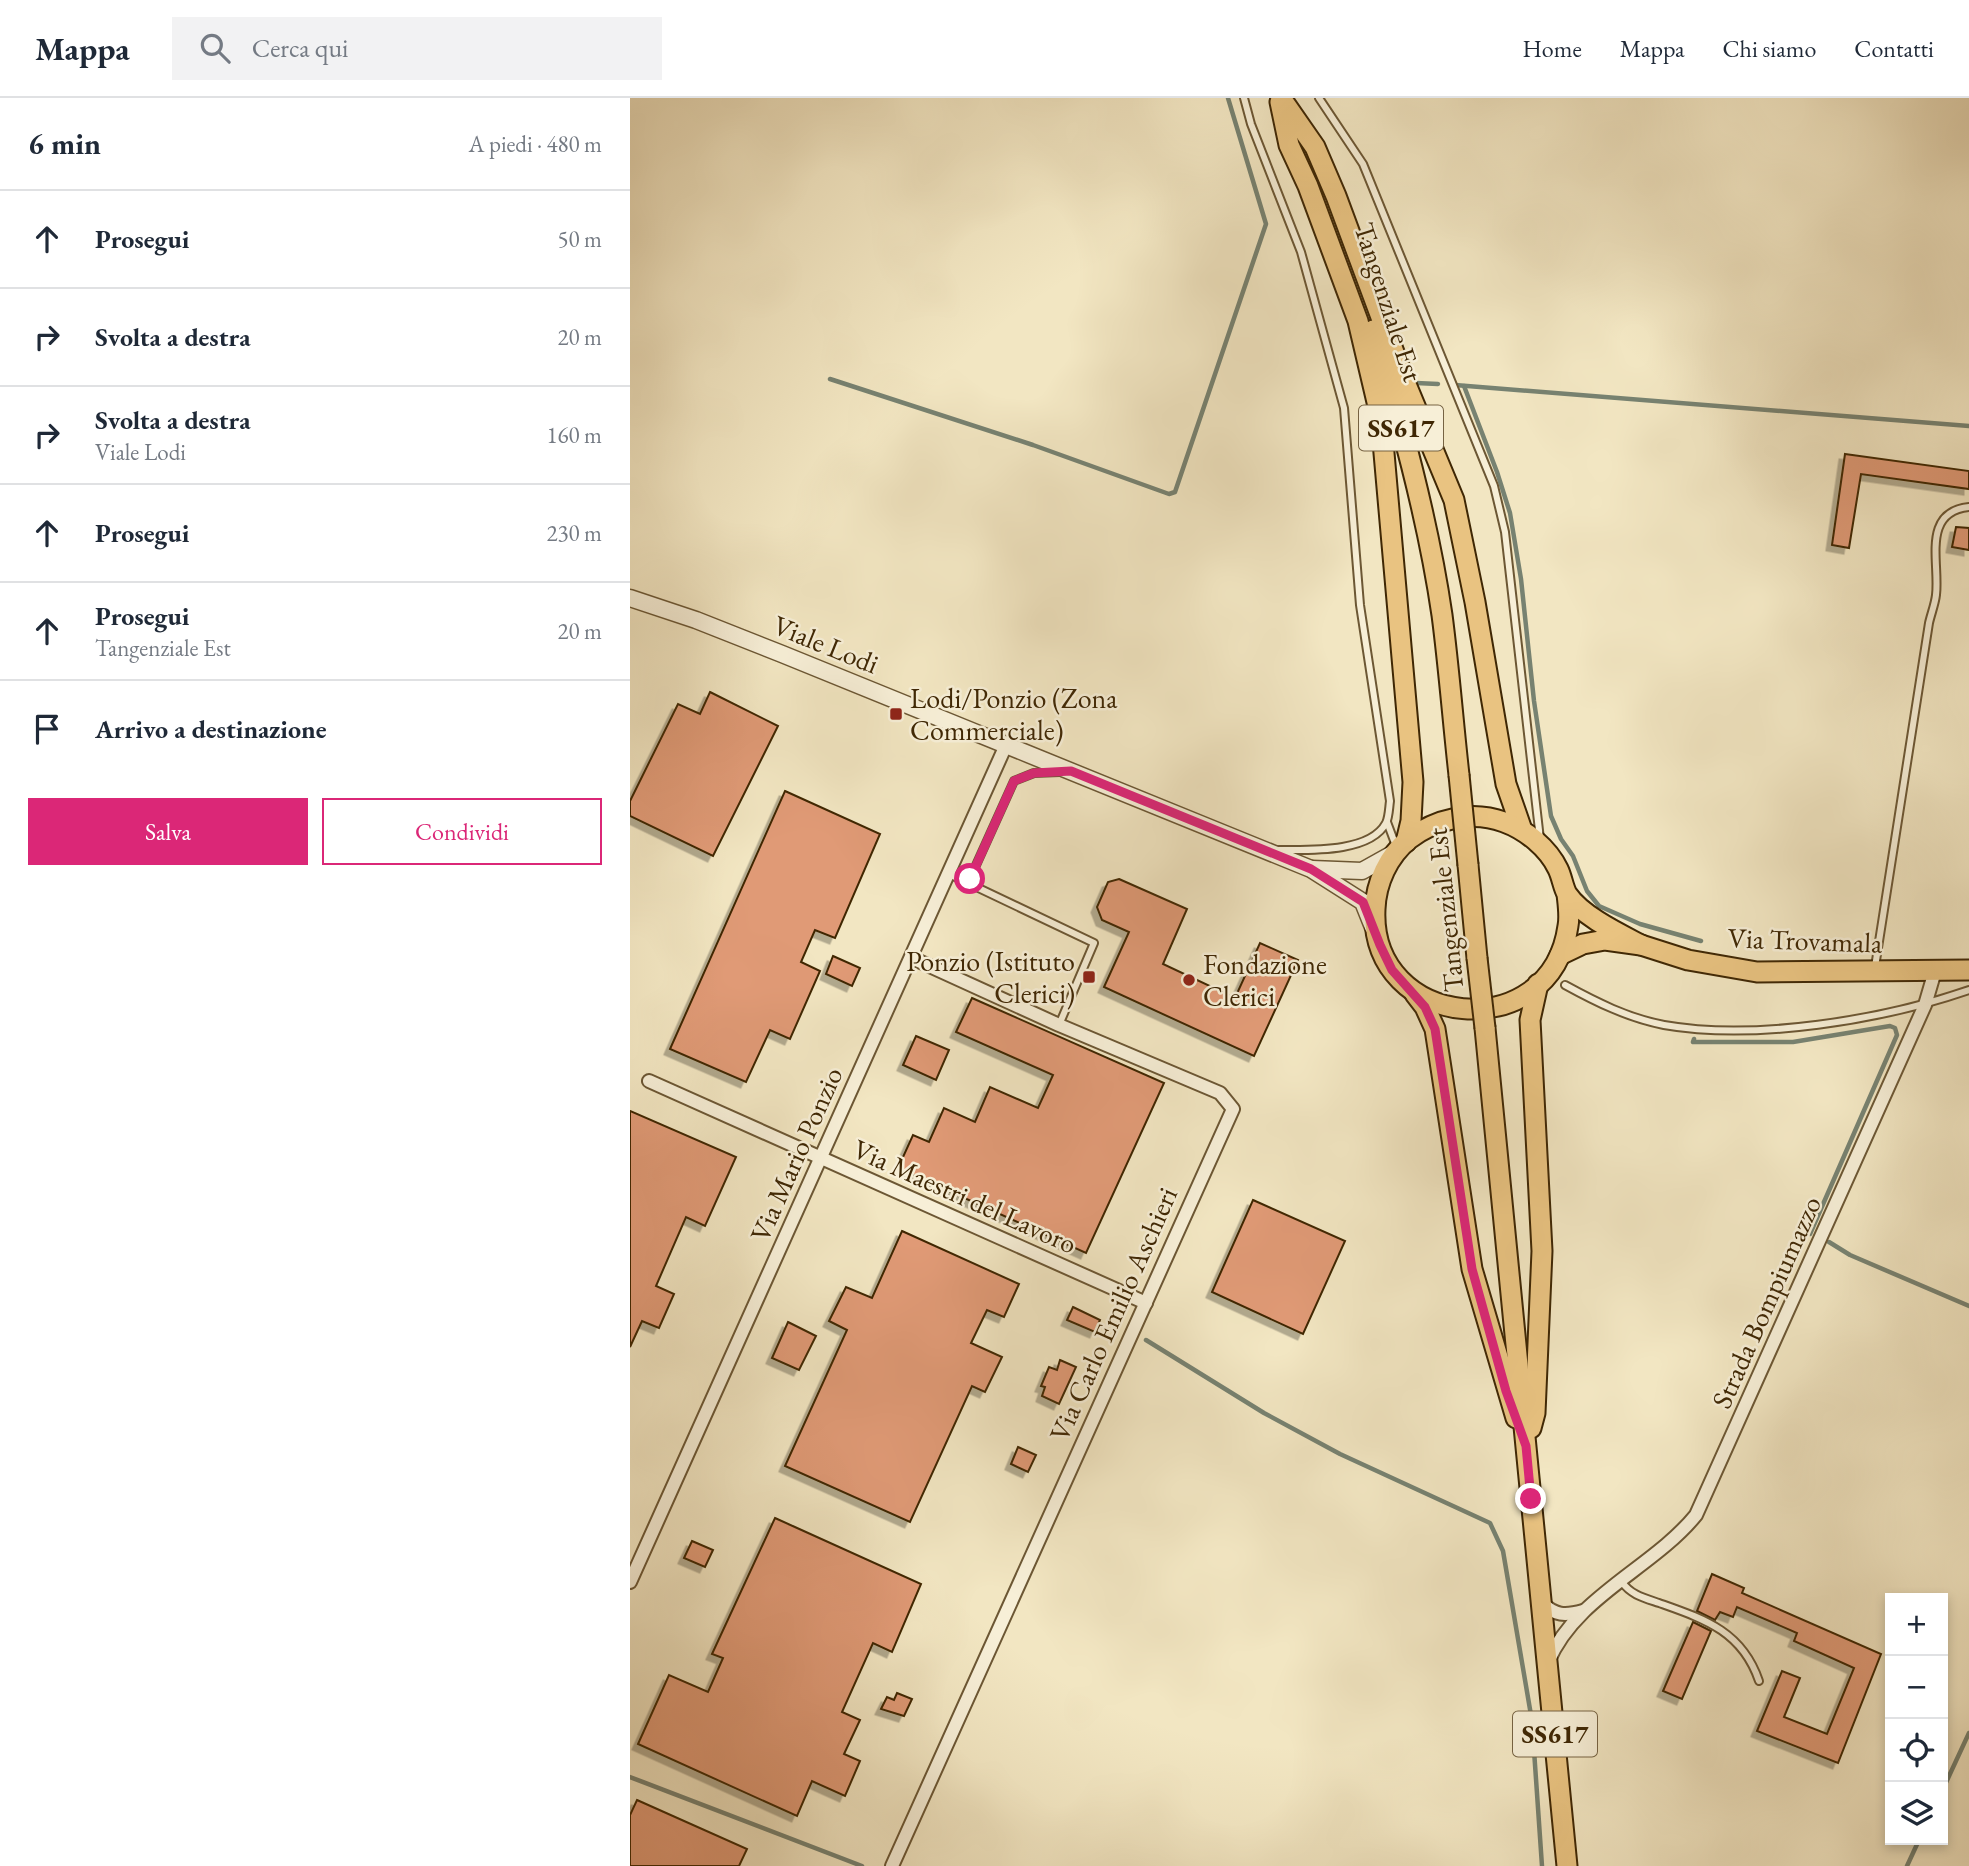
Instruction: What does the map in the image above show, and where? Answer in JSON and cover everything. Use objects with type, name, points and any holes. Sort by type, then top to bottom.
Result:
[{"type":"main road","name":"Tangenziale Est","points":[[1280,98],[1322,193],[1374,333],[1404,438],[1442,615],[1567,1866]]},
{"type":"main road","points":[[1280,98],[1315,147],[1405,382],[1454,500],[1475,602],[1506,784],[1522,830]]},
{"type":"main road","points":[[1280,98],[1289,145],[1308,186],[1359,321],[1381,419],[1413,782],[1412,821],[1400,848],[1383,873],[1376,897],[1375,921],[1380,945],[1392,970],[1425,1007],[1435,1029],[1472,1269],[1506,1391],[1526,1446]]},
{"type":"main road","points":[[1400,848],[1423,830],[1441,821],[1462,817],[1503,821],[1522,830],[1540,845],[1557,867],[1567,894],[1569,925],[1560,955],[1538,984],[1520,998],[1499,1007],[1453,1009],[1411,990]]},
{"type":"main road","name":"Via Trovamala","points":[[1567,894],[1598,922],[1641,945]]},
{"type":"main road","name":"Via Trovamala","points":[[1560,955],[1583,944],[1605,940],[1641,945],[1688,960],[1757,972],[1969,970]]},
{"type":"main road","points":[[1526,1446],[1535,1413],[1542,1251],[1530,1020],[1538,984]]},
{"type":"street","name":"Viale Lodi","points":[[630,598],[782,654],[1311,869],[1363,902],[1380,945]]},
{"type":"street","name":"Via Mario Ponzio","points":[[630,1582],[1006,745]]},
{"type":"street","name":"Viale Lodi","points":[[1311,869],[1362,870],[1400,848]]},
{"type":"street","name":"Via Carlo Emilio Aschieri","points":[[892,1866],[1233,1109],[1220,1093],[1059,1025],[912,958]]},
{"type":"street","name":"Strada Bompiumazzo","points":[[1547,1664],[1554,1649],[1583,1611],[1674,1539],[1692,1521],[1703,1504],[1925,1005],[1935,971]]},
{"type":"street","name":"Via Maestri del Lavoro","points":[[649,1081],[1146,1303]]},
{"type":"street","points":[[1541,1602],[1555,1614],[1567,1616],[1583,1611]]},
{"type":"lane","points":[[1244,98],[1251,124],[1301,252],[1344,408],[1360,605],[1390,801],[1387,822],[1391,837],[1400,848]]},
{"type":"lane","points":[[1319,98],[1363,164],[1493,486],[1505,532],[1540,845]]},
{"type":"lane","points":[[1874,972],[1929,622],[1936,595],[1937,529],[1943,518],[1953,510],[1969,507]]},
{"type":"lane","points":[[968,883],[1014,781],[1034,773],[1071,771]]},
{"type":"lane","points":[[1265,850],[1356,845],[1375,836],[1387,822]]},
{"type":"lane","points":[[948,873],[1094,943],[1059,1025]]},
{"type":"lane","points":[[1564,985],[1613,1010],[1663,1024],[1735,1032],[1813,1025],[1925,1005],[1969,990]]},
{"type":"lane","points":[[1622,1582],[1633,1594],[1696,1617],[1719,1629],[1744,1650],[1759,1681]]},
{"type":"building","points":[[1845,454],[1969,471],[1969,489],[1861,474],[1849,548],[1832,545]]},
{"type":"building","points":[[1956,527],[1969,528],[1969,550],[1952,547]]},
{"type":"building","points":[[710,692],[778,726],[713,856],[630,816],[630,801],[678,704],[700,714]]},
{"type":"building","points":[[785,791],[880,834],[835,938],[815,930],[801,962],[820,971],[790,1039],[770,1030],[746,1082],[670,1049]]},
{"type":"building","points":[[1119,879],[1187,909],[1163,964],[1235,998],[1260,943],[1298,960],[1254,1056],[1104,987],[1129,932],[1102,920],[1097,907],[1108,882]]},
{"type":"building","points":[[833,956],[860,968],[852,986],[826,974]]},
{"type":"building","points":[[972,998],[1164,1083],[1086,1253],[898,1168],[913,1135],[929,1142],[944,1108],[975,1122],[990,1087],[1038,1108],[1053,1075],[956,1032]]},
{"type":"building","points":[[916,1036],[949,1050],[936,1080],[903,1065]]},
{"type":"building","points":[[630,1111],[736,1157],[705,1226],[686,1217],[656,1286],[674,1294],[659,1328],[642,1321],[630,1347]]},
{"type":"building","points":[[1253,1200],[1345,1241],[1303,1334],[1212,1292]]},
{"type":"building","points":[[902,1231],[1019,1284],[1004,1317],[987,1310],[971,1343],[1002,1357],[985,1392],[972,1386],[910,1522],[785,1466],[847,1330],[829,1321],[846,1287],[872,1298]]},
{"type":"building","points":[[1073,1307],[1100,1320],[1095,1332],[1067,1320]]},
{"type":"building","points":[[788,1322],[816,1336],[799,1370],[772,1358]]},
{"type":"building","points":[[1060,1360],[1076,1367],[1059,1404],[1042,1396],[1045,1387],[1041,1386],[1049,1367],[1057,1370]]},
{"type":"building","points":[[1018,1447],[1036,1455],[1028,1472],[1011,1464]]},
{"type":"building","points":[[775,1518],[921,1584],[892,1652],[873,1643],[842,1712],[860,1720],[844,1754],[860,1761],[845,1796],[812,1781],[797,1816],[638,1744],[669,1675],[708,1692],[723,1658],[712,1654]]},
{"type":"building","points":[[692,1541],[713,1550],[705,1567],[684,1558]]},
{"type":"building","points":[[1712,1574],[1744,1588],[1742,1593],[1881,1654],[1838,1763],[1757,1731],[1782,1671],[1800,1678],[1784,1717],[1827,1734],[1854,1668],[1794,1641],[1797,1633],[1737,1607],[1733,1617],[1720,1612],[1715,1620],[1697,1611]]},
{"type":"building","points":[[1693,1622],[1711,1631],[1682,1699],[1663,1691]]},
{"type":"building","points":[[897,1693],[912,1699],[904,1716],[881,1709],[887,1697],[894,1700]]},
{"type":"building","points":[[637,1800],[747,1849],[739,1866],[630,1866],[630,1815]]},
{"type":"waterway","points":[[830,379],[1033,445],[1169,494],[1175,492],[1266,224],[1228,98]]},
{"type":"waterway","points":[[1416,383],[1438,384]]},
{"type":"waterway","points":[[1455,385],[1969,426]]},
{"type":"waterway","points":[[1464,386],[1510,513],[1551,816],[1561,839],[1573,856],[1587,891],[1599,906],[1640,924],[1701,941]]},
{"type":"waterway","points":[[1694,1039],[1693,1042],[1793,1042],[1890,1026],[1895,1028],[1897,1035],[1810,1234]]},
{"type":"waterway","points":[[1829,1242],[1850,1255],[1969,1306]]},
{"type":"waterway","points":[[1146,1340],[1264,1413],[1340,1454],[1490,1523],[1503,1551],[1532,1721],[1542,1866]]},
{"type":"waterway","points":[[1946,1782],[1969,1733]]},
{"type":"waterway","points":[[630,1777],[862,1866]]},
{"type":"waterway","points":[[1907,1866],[1917,1845]]},
{"type":"place","name":"Lodi/Ponzio (Zona Commerciale)","points":[[896,714]]},
{"type":"place","name":"Ponzio (Istituto Clerici)","points":[[1089,977]]},
{"type":"place","name":"Fondazione Clerici","points":[[1189,980]]},
{"type":"route","points":[[970,879],[1014,781],[1034,773],[1071,771],[1311,869],[1363,902],[1392,970],[1425,1007],[1435,1029],[1472,1269],[1506,1391],[1526,1446],[1531,1499]]}]
